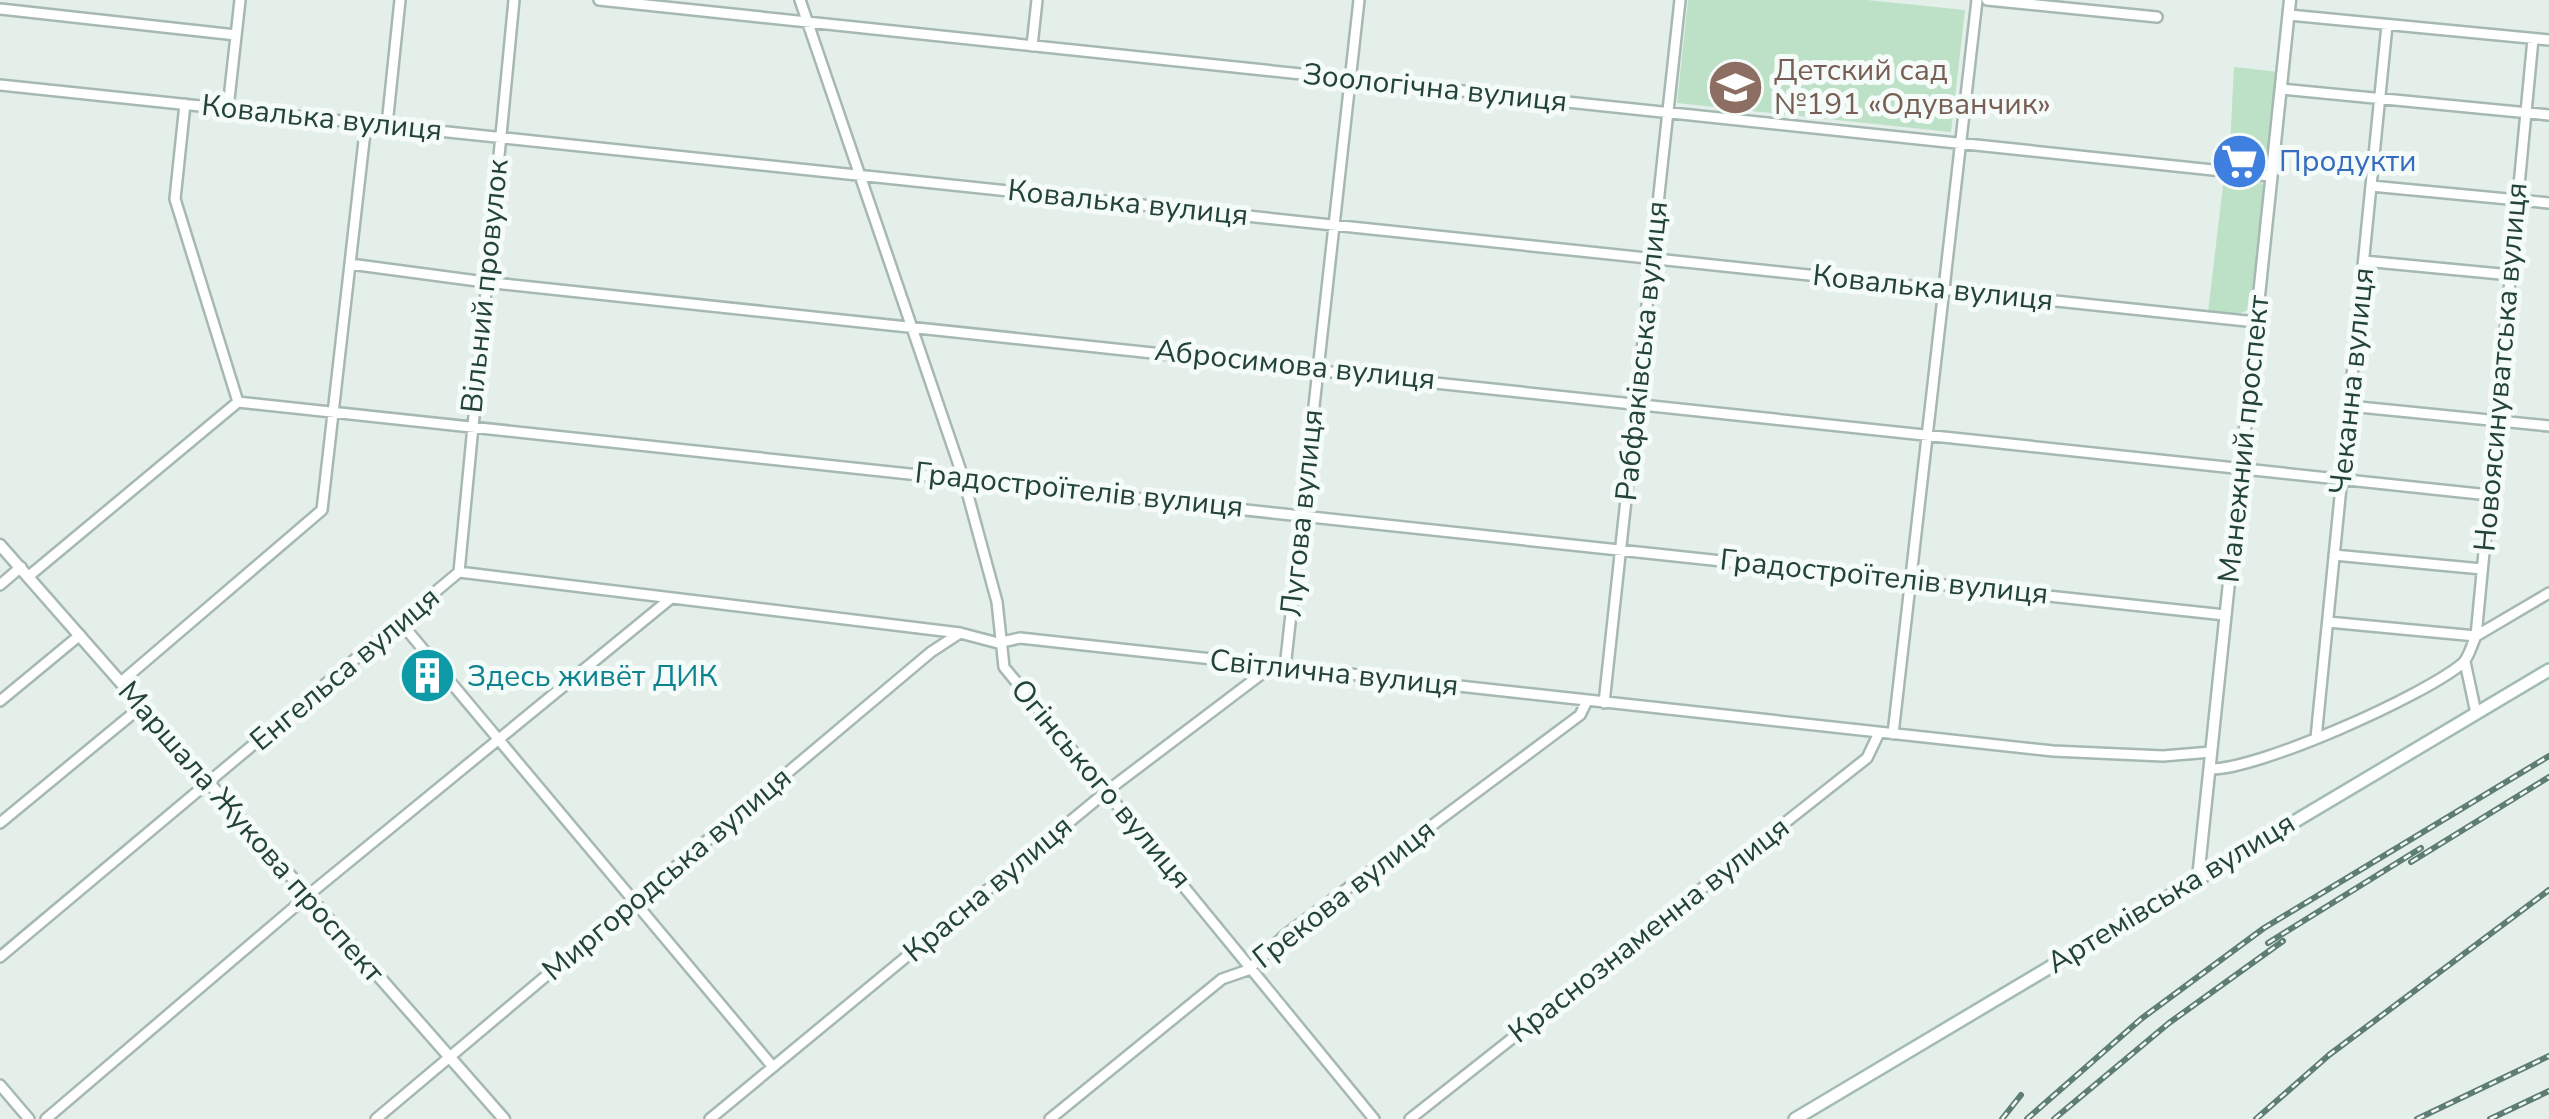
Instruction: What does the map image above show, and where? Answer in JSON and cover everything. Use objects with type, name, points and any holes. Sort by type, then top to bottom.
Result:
[{"type":"main road","name":"Артемівська вулиця","points":[[1795,1119],[2549,670]]},
{"type":"street","points":[[228,108],[240,0]]},
{"type":"street","points":[[387,125],[400,0]]},
{"type":"street","name":"Вільний провулок","points":[[459,572],[514,0]]},
{"type":"street","name":"Зоологічна вулиця","points":[[599,0],[2270,176]]},
{"type":"street","name":"Огінського вулиця","points":[[800,0],[963,477],[996,602],[998,644],[1004,667],[1374,1119]]},
{"type":"street","points":[[1032,46],[1037,0]]},
{"type":"street","name":"Лугова вулиця","points":[[1285,668],[1359,0]]},
{"type":"street","name":"Рабфаківська вулиця","points":[[1604,703],[1680,0]]},
{"type":"street","points":[[1892,734],[1977,0]]},
{"type":"street","points":[[1987,0],[2157,18]]},
{"type":"street","name":"Манежний проспект","points":[[2198,878],[2290,0]]},
{"type":"street","points":[[0,9],[236,35]]},
{"type":"street","points":[[2288,15],[2549,40]]},
{"type":"street","name":"Чеканна вулиця","points":[[2316,738],[2388,25]]},
{"type":"street","name":"Новоясинуватська вулиця","points":[[2476,636],[2533,39]]},
{"type":"street","name":"Ковалька вулиця","points":[[0,85],[2256,322]]},
{"type":"street","points":[[2281,89],[2549,115]]},
{"type":"street","points":[[0,585],[25,572],[238,402],[175,199],[185,104]]},
{"type":"street","points":[[121,682],[322,510],[366,123]]},
{"type":"street","points":[[2371,186],[2549,203]]},
{"type":"street","points":[[2364,261],[2511,275]]},
{"type":"street","name":"Абросимова вулиця","points":[[350,264],[484,282],[1318,367],[2489,495]]},
{"type":"street","name":"Градостроїтелiв вулиця","points":[[238,402],[2226,614]]},
{"type":"street","points":[[2349,406],[2549,426]]},
{"type":"street","name":"Маршала Жукова проспект","points":[[0,545],[504,1119]]},
{"type":"street","points":[[2334,554],[2482,569]]},
{"type":"street","name":"Світлична вулиця","points":[[459,572],[960,633],[998,644],[1020,638],[2053,751],[2163,756],[2212,752]]},
{"type":"street","name":"Енгельса вулиця","points":[[0,957],[459,572]]},
{"type":"street","points":[[2328,622],[2476,636],[2549,594]]},
{"type":"street","points":[[46,1119],[306,898],[670,599]]},
{"type":"street","points":[[401,623],[773,1067]]},
{"type":"street","name":"Миргородська вулиця","points":[[376,1119],[931,652],[960,633]]},
{"type":"street","points":[[0,701],[80,635]]},
{"type":"street","points":[[2476,636],[2465,662],[2476,713]]},
{"type":"street","points":[[2210,770],[2233,770],[2316,738],[2375,712],[2465,662]]},
{"type":"street","name":"Красна вулиця","points":[[710,1119],[1107,790],[1272,666]]},
{"type":"street","name":"Грекова вулиця","points":[[1050,1119],[1222,979],[1251,968],[1285,935],[1580,715],[1587,701]]},
{"type":"street","points":[[0,823],[142,706]]},
{"type":"street","name":"Краснознаменна вулиця","points":[[1410,1119],[1867,758],[1878,733]]},
{"type":"street","points":[[0,1084],[30,1119]]},
{"type":"green space","points":[[1688,0],[1867,0],[1965,10],[1951,132],[1677,103]]},
{"type":"green space","points":[[2234,67],[2278,72],[2268,168],[2249,148],[2230,146]]},
{"type":"green space","points":[[2224,177],[2260,181],[2266,189],[2251,309],[2235,315],[2208,312]]},
{"type":"railway","points":[[2027,1119],[2141,1019],[2264,928],[2549,756]]},
{"type":"railway","points":[[2411,862],[2549,777]]},
{"type":"railway","points":[[2268,943],[2421,848]]},
{"type":"railway","points":[[2256,1119],[2329,1055],[2549,890]]},
{"type":"railway","points":[[2054,1119],[2169,1023],[2283,941]]},
{"type":"railway","points":[[2417,1119],[2549,1056]]},
{"type":"railway","points":[[2490,1119],[2549,1091]]},
{"type":"railway","points":[[2002,1119],[2021,1095]]},
{"type":"place","name":"Детский сад №191 «Одуванчик»","points":[[1735,87]]},
{"type":"place","name":"Продукти","points":[[2240,161]]},
{"type":"place","name":"Здесь живёт ДИК","points":[[428,676]]}]
